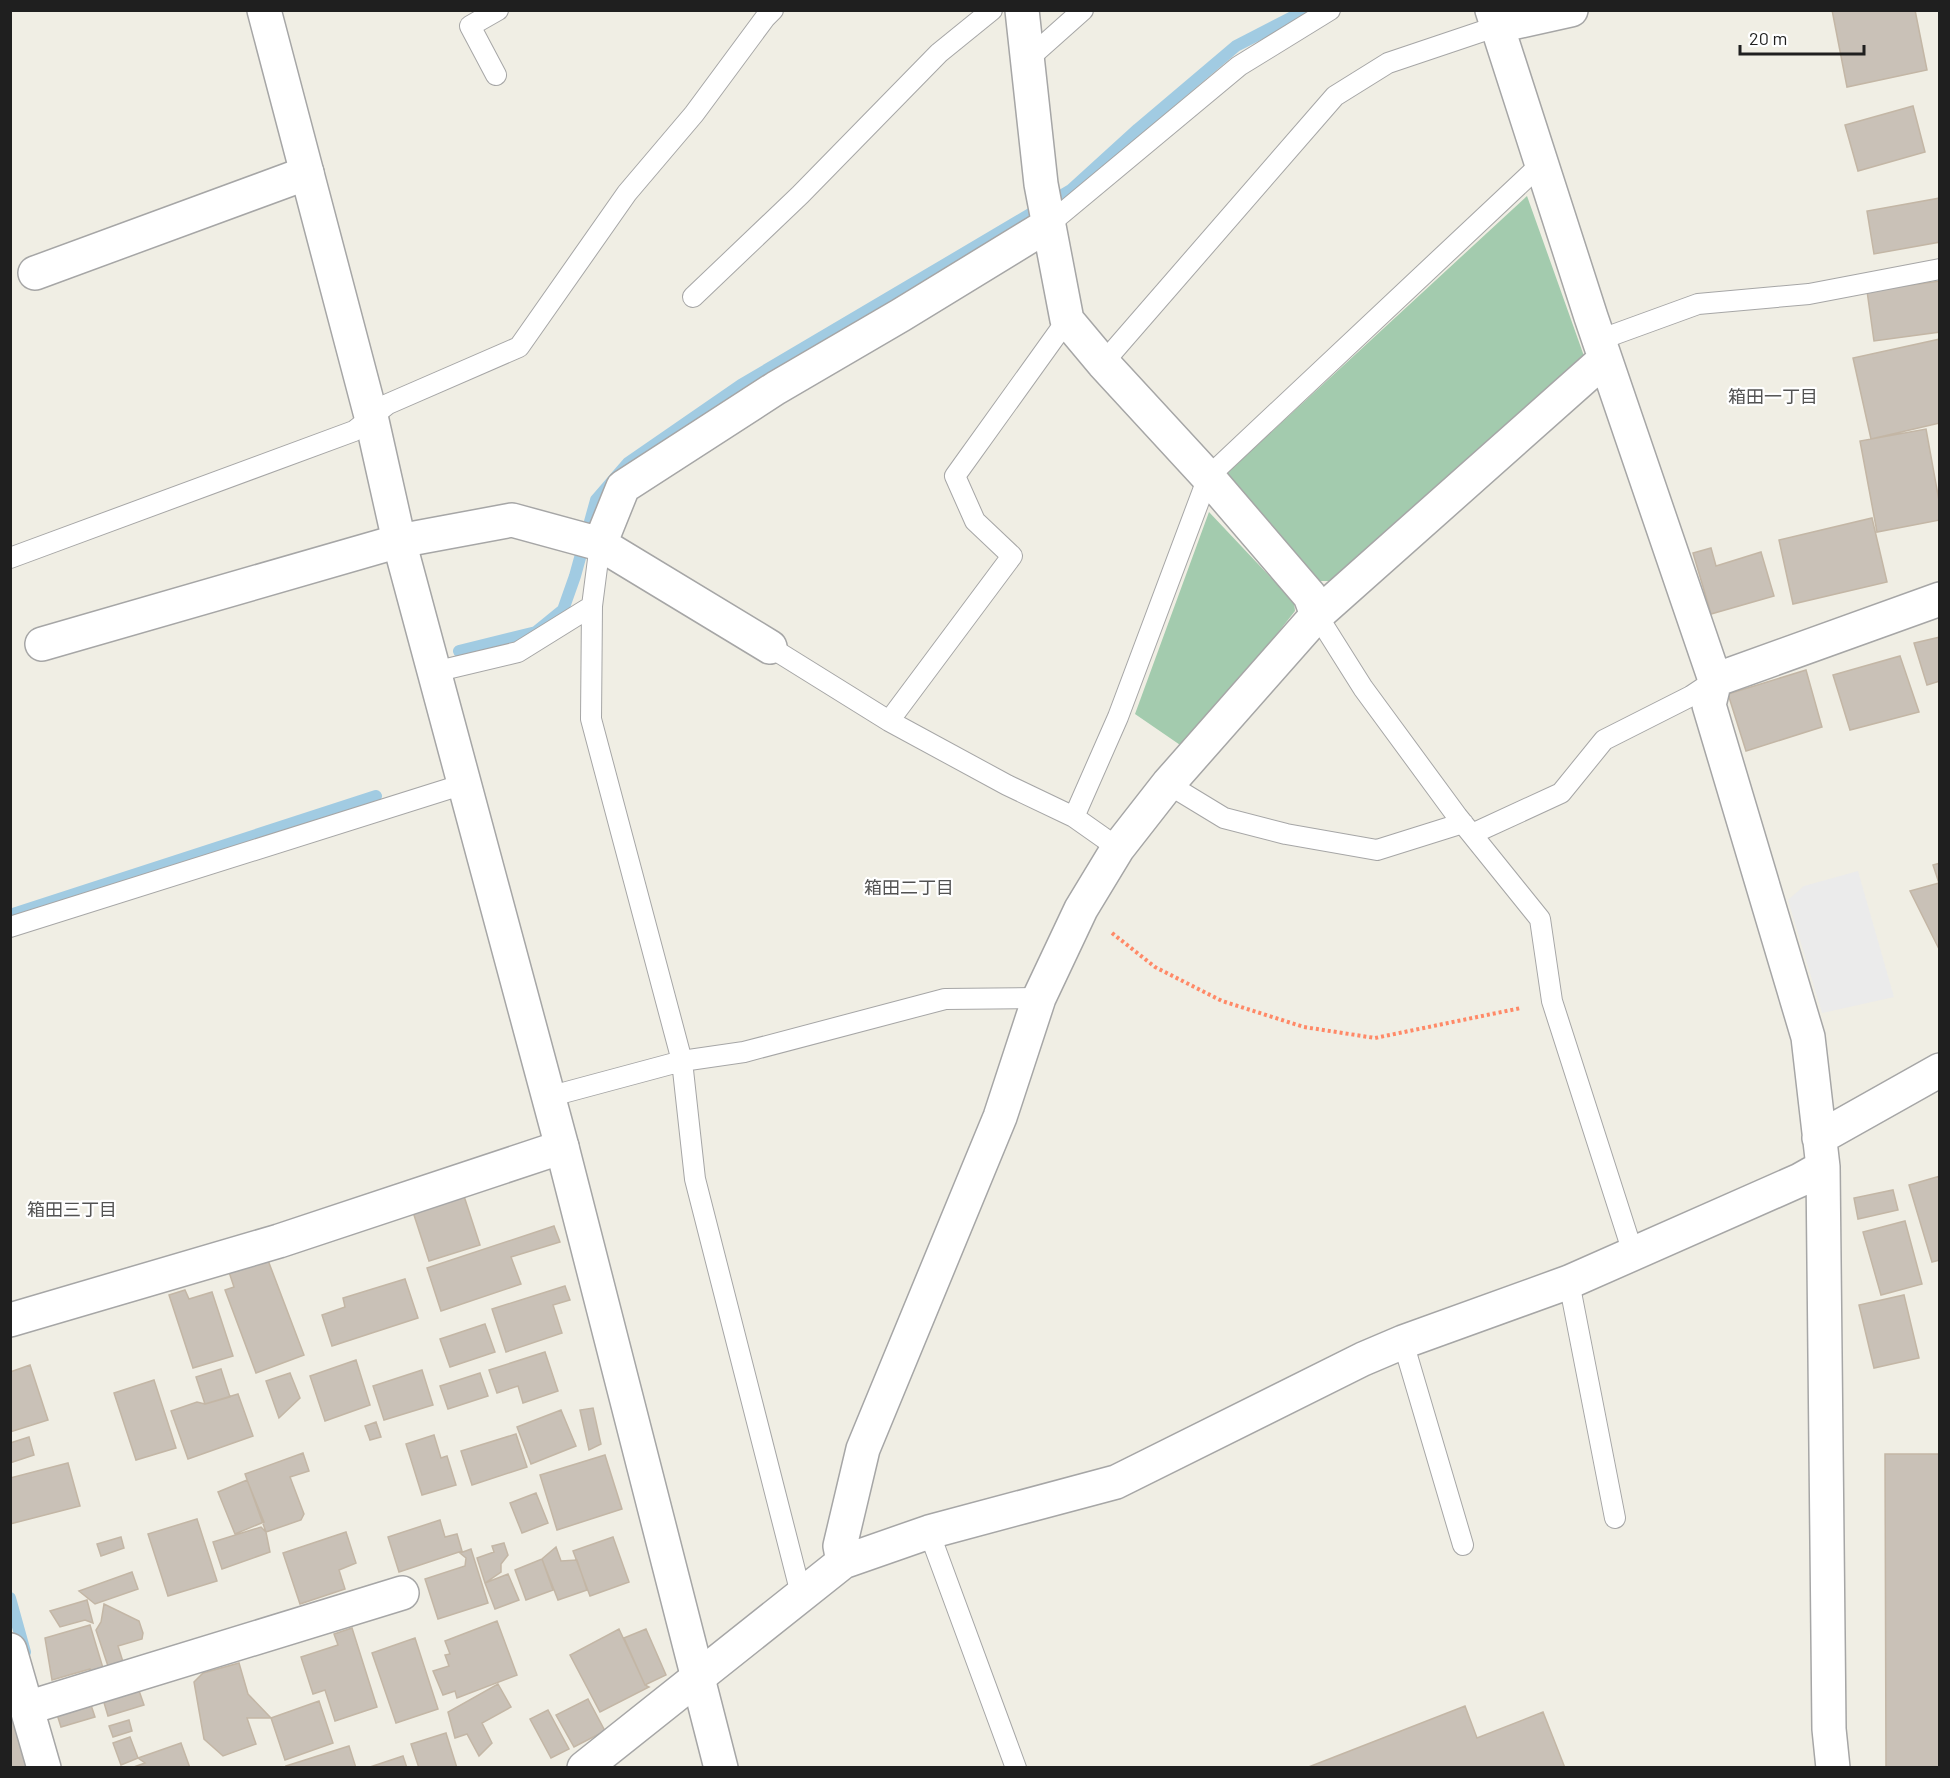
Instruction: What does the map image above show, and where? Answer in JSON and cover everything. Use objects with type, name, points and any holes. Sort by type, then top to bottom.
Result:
[{"type":"street","points":[[264,10],[371,416],[399,541],[562,1148],[721,1767]]},
{"type":"street","points":[[1022,10],[1041,184],[1066,320],[1208,477],[1310,596],[1317,615]]},
{"type":"street","points":[[1571,10],[1495,18],[1602,349],[1715,680],[1709,705],[1808,1037],[1821,1152],[1829,1729],[1833,1767]]},
{"type":"street","points":[[35,273],[307,173]]},
{"type":"street","points":[[599,544],[623,487],[776,388],[901,315],[1048,223]]},
{"type":"street","points":[[843,1562],[840,1546],[863,1449],[1000,1118],[1038,998],[1081,909],[1118,848],[1168,784],[1317,615],[1602,349]]},
{"type":"street","points":[[42,644],[399,541],[512,520],[599,544],[770,647]]},
{"type":"street","points":[[1715,680],[1940,599]]},
{"type":"street","points":[[584,1767],[843,1562],[929,1532],[1116,1482],[1363,1359],[1403,1342],[1569,1282],[1800,1180],[1821,1152],[1940,1070]]},
{"type":"street","points":[[10,1320],[279,1241],[562,1148]]},
{"type":"street","points":[[27,1708],[402,1593]]},
{"type":"street","points":[[10,1650],[44,1767]]},
{"type":"lane","points":[[496,75],[470,26],[498,10]]},
{"type":"lane","points":[[10,558],[354,431],[388,404],[519,347],[627,194],[694,114],[773,10]]},
{"type":"lane","points":[[693,297],[800,195],[939,53],[992,10]]},
{"type":"lane","points":[[1028,59],[1083,10]]},
{"type":"lane","points":[[1048,223],[1239,66],[1330,10]]},
{"type":"lane","points":[[1103,363],[1335,96],[1388,63],[1495,18]]},
{"type":"lane","points":[[1074,817],[1118,717],[1208,477],[1541,164]]},
{"type":"lane","points":[[1602,349],[1698,304],[1809,294],[1940,269]]},
{"type":"lane","points":[[889,721],[1012,556],[975,521],[955,476],[1066,320]]},
{"type":"lane","points":[[599,544],[592,606],[591,719],[682,1061],[695,1179],[801,1594]]},
{"type":"lane","points":[[434,672],[518,652],[592,606]]},
{"type":"lane","points":[[1317,615],[1363,688],[1468,828],[1540,919],[1552,1001],[1633,1253]]},
{"type":"lane","points":[[770,647],[889,721],[1074,817],[1118,848]]},
{"type":"lane","points":[[1168,784],[1224,818],[1286,834],[1377,850],[1468,828],[1561,793],[1604,740],[1691,696],[1715,680]]},
{"type":"lane","points":[[10,927],[464,784]]},
{"type":"lane","points":[[548,1097],[682,1061],[744,1052],[945,999],[1038,998]]},
{"type":"lane","points":[[1569,1282],[1615,1518]]},
{"type":"lane","points":[[1403,1342],[1463,1545]]},
{"type":"lane","points":[[929,1532],[1016,1767]]},
{"type":"path","points":[[1081,909],[1155,967],[1222,1001],[1304,1027],[1375,1038],[1552,1001]]},
{"type":"green space","points":[[1527,196],[1584,356],[1332,581],[1311,581],[1227,487],[1227,473]]},
{"type":"green space","points":[[1209,512],[1294,602],[1295,611],[1186,749],[1135,714]]},
{"type":"shaded area","points":[[1858,871],[1894,997],[1822,1013],[1788,900],[1804,886]]},
{"type":"building","points":[[1832,10],[1915,10],[1927,70],[1847,87]]},
{"type":"building","points":[[1913,106],[1925,152],[1858,171],[1845,125]]},
{"type":"building","points":[[1940,198],[1940,242],[1874,254],[1867,211]]},
{"type":"building","points":[[1940,281],[1940,332],[1874,341],[1867,291]]},
{"type":"building","points":[[1940,339],[1940,423],[1871,439],[1853,358]]},
{"type":"building","points":[[1926,429],[1940,506],[1940,520],[1877,532],[1860,441]]},
{"type":"building","points":[[1872,518],[1887,582],[1793,604],[1779,540]]},
{"type":"building","points":[[1711,548],[1716,566],[1761,552],[1774,596],[1711,614],[1693,553]]},
{"type":"building","points":[[1940,637],[1940,681],[1927,685],[1914,643]]},
{"type":"building","points":[[1900,656],[1919,712],[1850,730],[1833,675]]},
{"type":"building","points":[[1806,670],[1822,727],[1746,751],[1728,694]]},
{"type":"building","points":[[1940,863],[1940,951],[1910,891],[1939,883],[1933,865]]},
{"type":"building","points":[[1940,1176],[1940,1260],[1932,1262],[1909,1185]]},
{"type":"building","points":[[1893,1190],[1898,1210],[1858,1219],[1854,1198]]},
{"type":"building","points":[[463,1193],[480,1245],[429,1261],[412,1209]]},
{"type":"building","points":[[1905,1221],[1922,1284],[1881,1295],[1863,1232]]},
{"type":"building","points":[[554,1226],[560,1242],[511,1257],[521,1284],[441,1311],[427,1268]]},
{"type":"building","points":[[266,1255],[304,1355],[256,1373],[225,1290],[234,1287],[228,1269]]},
{"type":"building","points":[[405,1279],[418,1318],[332,1346],[322,1315],[345,1307],[343,1298]]},
{"type":"building","points":[[565,1286],[570,1300],[553,1305],[562,1333],[506,1352],[492,1309]]},
{"type":"building","points":[[185,1290],[189,1299],[212,1292],[233,1356],[193,1368],[169,1295]]},
{"type":"building","points":[[1904,1295],[1919,1358],[1874,1368],[1859,1305]]},
{"type":"building","points":[[485,1324],[495,1352],[450,1367],[440,1339]]},
{"type":"building","points":[[545,1352],[558,1391],[523,1403],[518,1386],[497,1393],[489,1370]]},
{"type":"building","points":[[356,1360],[370,1405],[325,1421],[310,1376]]},
{"type":"building","points":[[30,1365],[48,1420],[10,1432],[10,1372]]},
{"type":"building","points":[[221,1369],[230,1397],[205,1404],[196,1377]]},
{"type":"building","points":[[422,1370],[433,1405],[384,1420],[373,1386]]},
{"type":"building","points":[[290,1373],[300,1398],[279,1418],[266,1381]]},
{"type":"building","points":[[480,1373],[488,1396],[448,1409],[440,1386]]},
{"type":"building","points":[[154,1380],[176,1448],[136,1460],[114,1393]]},
{"type":"building","points":[[238,1394],[253,1436],[188,1459],[171,1411],[197,1402],[205,1404]]},
{"type":"building","points":[[593,1408],[601,1444],[589,1450],[580,1410]]},
{"type":"building","points":[[561,1410],[576,1446],[531,1464],[517,1427]]},
{"type":"building","points":[[376,1422],[381,1437],[370,1440],[365,1426]]},
{"type":"building","points":[[516,1434],[527,1467],[472,1485],[461,1451]]},
{"type":"building","points":[[434,1435],[441,1458],[447,1456],[456,1485],[422,1495],[406,1444]]},
{"type":"building","points":[[29,1437],[34,1455],[10,1463],[10,1443]]},
{"type":"building","points":[[303,1453],[309,1471],[290,1477],[304,1514],[301,1520],[266,1532],[245,1474]]},
{"type":"building","points":[[1885,1454],[1940,1454],[1940,1768],[1886,1768]]},
{"type":"building","points":[[605,1455],[622,1509],[557,1530],[540,1475]]},
{"type":"building","points":[[68,1463],[80,1506],[10,1524],[10,1478]]},
{"type":"building","points":[[247,1480],[264,1522],[235,1534],[218,1492]]},
{"type":"building","points":[[536,1493],[548,1523],[522,1533],[510,1503]]},
{"type":"building","points":[[197,1519],[217,1581],[168,1596],[148,1534]]},
{"type":"building","points":[[440,1520],[445,1537],[457,1534],[462,1551],[399,1572],[388,1537]]},
{"type":"building","points":[[261,1527],[266,1532],[270,1552],[222,1569],[213,1542]]},
{"type":"building","points":[[346,1532],[356,1563],[339,1570],[345,1589],[300,1604],[283,1553]]},
{"type":"building","points":[[121,1537],[124,1548],[101,1556],[97,1544]]},
{"type":"building","points":[[613,1537],[629,1582],[590,1596],[573,1551]]},
{"type":"building","points":[[504,1543],[508,1555],[501,1564],[501,1572],[485,1583],[477,1558],[494,1552],[492,1546]]},
{"type":"building","points":[[556,1547],[561,1561],[577,1560],[587,1590],[558,1600],[542,1559]]},
{"type":"building","points":[[471,1549],[488,1603],[438,1619],[425,1579],[465,1566],[466,1558],[460,1553]]},
{"type":"building","points":[[542,1559],[553,1590],[526,1600],[515,1570]]},
{"type":"building","points":[[132,1572],[138,1589],[95,1604],[79,1591]]},
{"type":"building","points":[[508,1574],[519,1600],[495,1609],[485,1583]]},
{"type":"building","points":[[87,1600],[93,1623],[85,1620],[60,1627],[50,1611]]},
{"type":"building","points":[[104,1604],[139,1621],[143,1633],[142,1639],[118,1646],[124,1665],[109,1669],[96,1630],[101,1622]]},
{"type":"building","points":[[497,1621],[517,1675],[457,1698],[455,1691],[443,1695],[433,1671],[449,1666],[445,1655],[450,1654],[445,1641]]},
{"type":"building","points":[[90,1625],[103,1668],[91,1672],[90,1669],[52,1680],[45,1638]]},
{"type":"building","points":[[352,1628],[377,1707],[335,1721],[325,1690],[313,1694],[301,1657],[338,1645],[334,1634]]},
{"type":"building","points":[[619,1629],[645,1685],[649,1687],[600,1712],[570,1655]]},
{"type":"building","points":[[646,1629],[666,1675],[645,1685],[624,1638]]},
{"type":"building","points":[[415,1638],[438,1709],[396,1723],[372,1653]]},
{"type":"building","points":[[239,1663],[248,1694],[271,1718],[247,1718],[256,1744],[223,1756],[204,1739],[194,1682],[203,1673]]},
{"type":"building","points":[[135,1679],[144,1705],[108,1716],[102,1696]]},
{"type":"building","points":[[498,1684],[511,1707],[482,1723],[492,1743],[479,1756],[467,1734],[455,1738],[448,1712]]},
{"type":"building","points":[[87,1693],[95,1717],[61,1727],[55,1708]]},
{"type":"building","points":[[588,1699],[605,1731],[574,1747],[556,1715]]},
{"type":"building","points":[[319,1701],[333,1743],[285,1760],[271,1718]]},
{"type":"building","points":[[1465,1706],[1477,1738],[1543,1712],[1565,1768],[1306,1768]]},
{"type":"building","points":[[548,1710],[569,1749],[551,1758],[530,1719]]},
{"type":"building","points":[[15,1713],[32,1766],[26,1768],[10,1768],[10,1714]]},
{"type":"building","points":[[129,1720],[132,1731],[113,1737],[109,1726]]},
{"type":"building","points":[[446,1733],[457,1768],[419,1768],[411,1744]]},
{"type":"building","points":[[130,1737],[138,1758],[121,1765],[113,1743]]},
{"type":"building","points":[[181,1743],[190,1768],[131,1768],[145,1763],[138,1758]]},
{"type":"building","points":[[349,1746],[356,1768],[287,1768],[286,1766]]},
{"type":"building","points":[[403,1756],[407,1768],[367,1768]]},
{"type":"waterway","points":[[459,651],[536,632],[563,610],[596,500],[628,463],[741,385],[1071,190],[1138,129],[1236,46],[1306,10]]},
{"type":"waterway","points":[[10,915],[376,796]]},
{"type":"waterway","points":[[10,1598],[25,1652]]},
{"type":"district","name":"箱田一丁目","points":[[1773,396]]},
{"type":"district","name":"箱田二丁目","points":[[909,887]]},
{"type":"district","name":"箱田三丁目","points":[[72,1209]]}]
